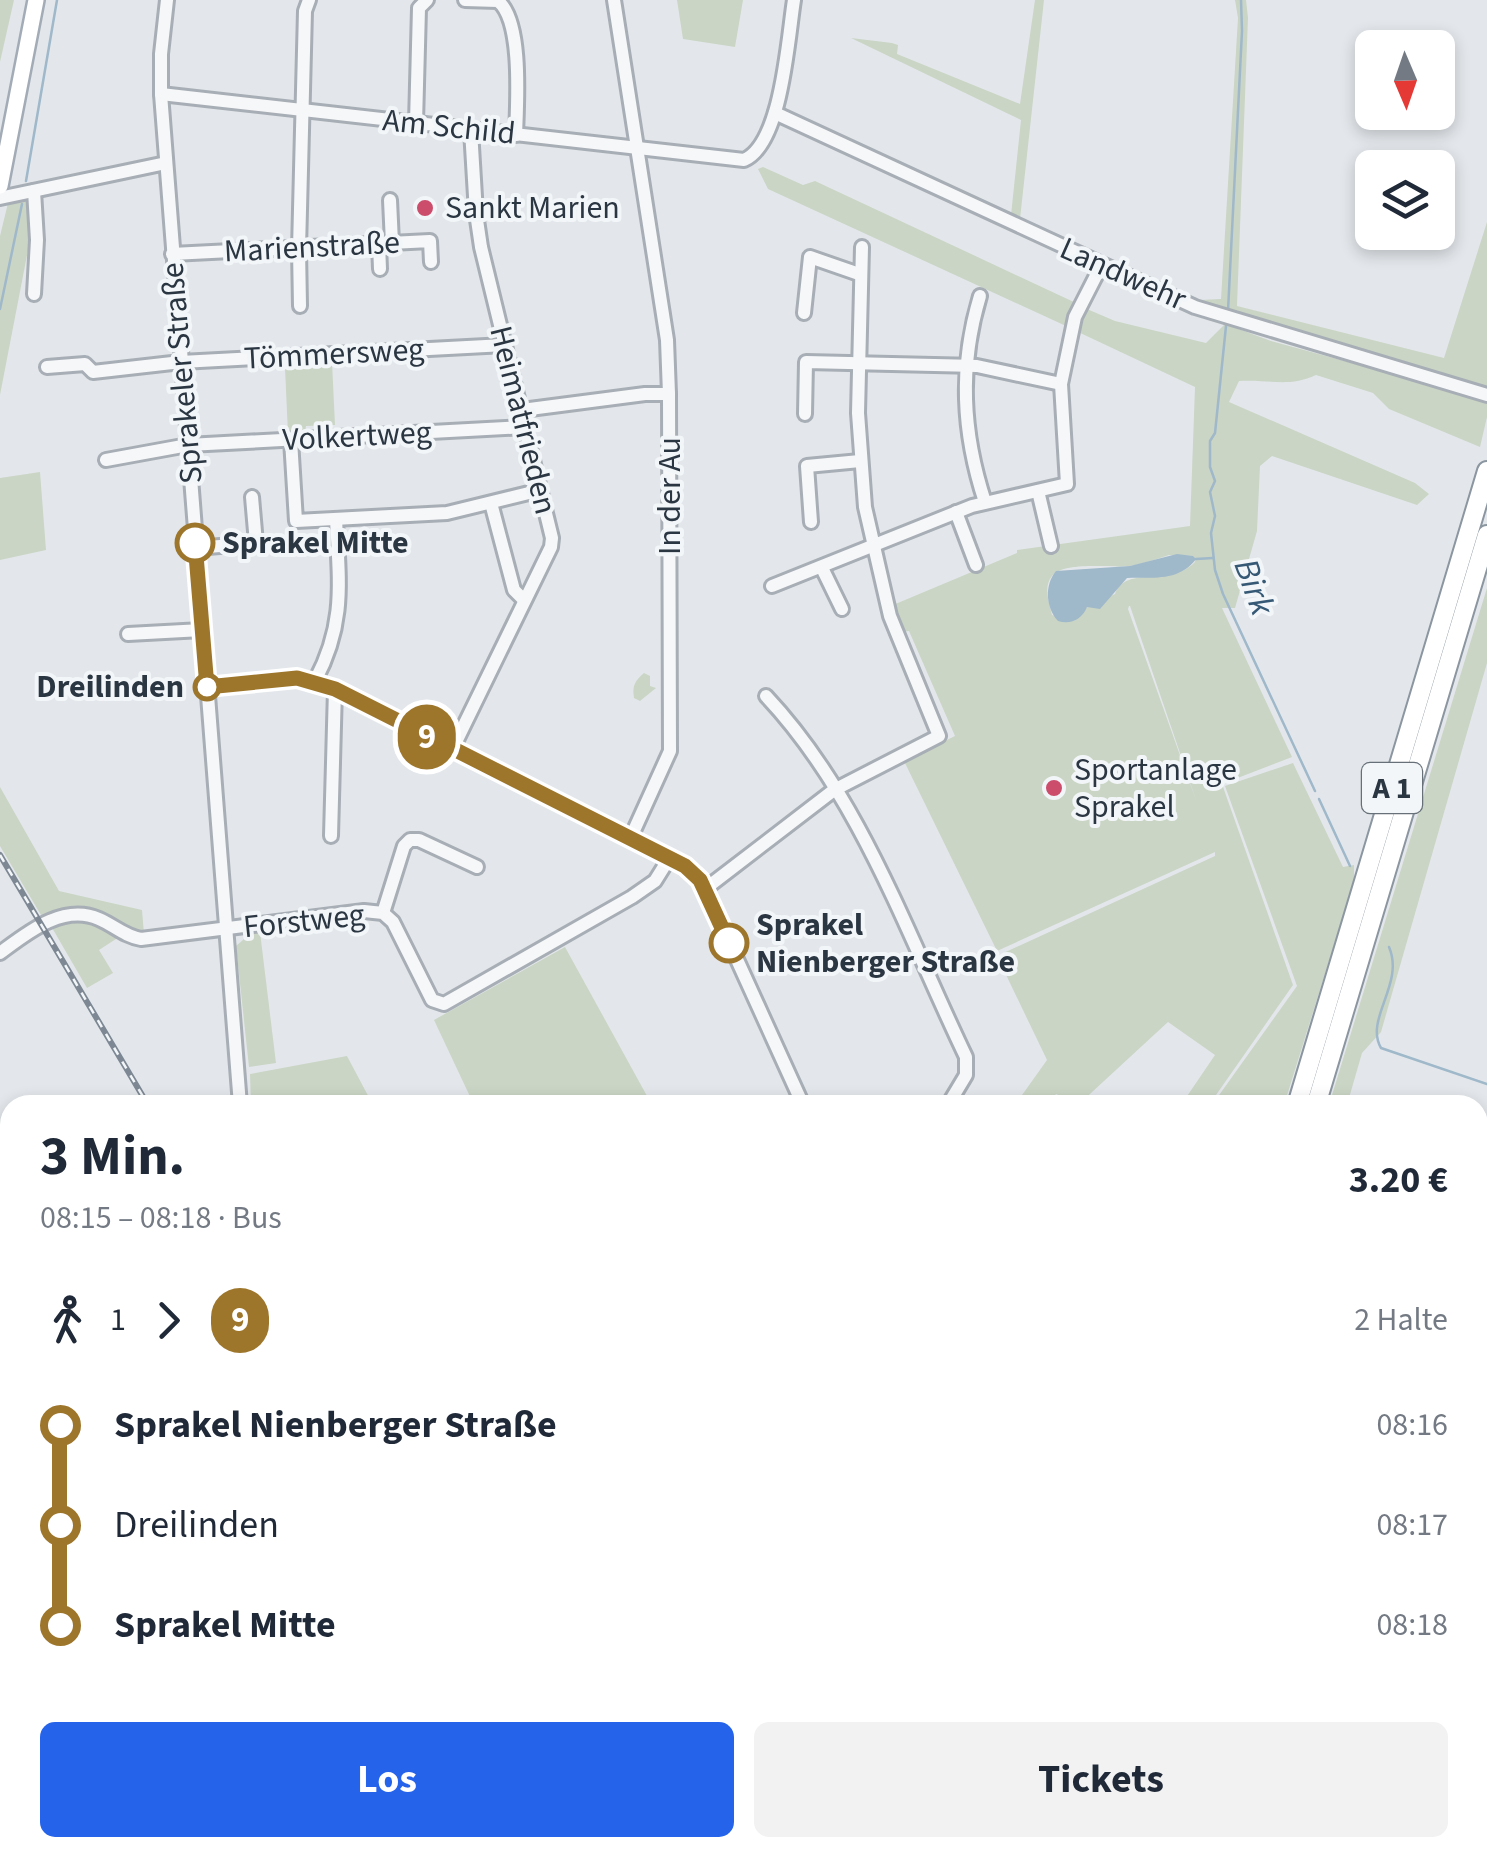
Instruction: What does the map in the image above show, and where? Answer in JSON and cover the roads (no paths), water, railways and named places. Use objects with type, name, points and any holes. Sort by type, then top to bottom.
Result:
[{"type":"highway","name":"A 1","points":[[1300,1095],[1487,471]]},
{"type":"highway","name":"A 1","points":[[1319,1095],[1487,535]]},
{"type":"main road","points":[[0,186],[36,0]]},
{"type":"street","name":"Sprakeler Straße","points":[[167,0],[161,94],[239,1095]]},
{"type":"street","points":[[300,306],[302,111],[308,0]]},
{"type":"street","points":[[416,123],[419,8],[427,0]]},
{"type":"street","points":[[466,0],[498,1],[506,11],[516,60],[516,135]]},
{"type":"street","name":"In der Au","points":[[614,0],[666,340],[669,394],[670,750],[631,837]]},
{"type":"street","points":[[775,114],[794,0]]},
{"type":"street","name":"Am Schild","points":[[161,94],[737,160],[754,154],[775,114]]},
{"type":"street","name":"Landwehr","points":[[775,114],[1195,307],[1486,395]]},
{"type":"street","name":"Heimatfrieden","points":[[452,750],[551,546],[476,213],[471,130]]},
{"type":"street","points":[[0,198],[166,163]]},
{"type":"street","points":[[34,191],[34,294]]},
{"type":"street","points":[[380,270],[390,200]]},
{"type":"street","name":"Marienstraße","points":[[172,254],[430,240],[431,262]]},
{"type":"street","points":[[704,889],[834,790],[902,753],[936,741],[939,731],[890,616],[872,546],[860,462],[862,247]]},
{"type":"street","points":[[804,313],[810,257],[859,274]]},
{"type":"street","points":[[772,586],[985,502],[1063,487],[1068,482],[1061,429],[1061,384],[1076,317],[1101,266]]},
{"type":"street","points":[[980,296],[965,366],[967,431],[985,502]]},
{"type":"street","name":"Tömmersweg","points":[[47,367],[85,364],[92,372],[181,362],[505,345]]},
{"type":"street","points":[[805,414],[806,362],[965,366],[1017,372],[1061,384]]},
{"type":"street","points":[[522,410],[669,394]]},
{"type":"street","name":"Volkertweg","points":[[106,460],[188,445],[526,427]]},
{"type":"street","points":[[291,440],[296,521],[447,513],[541,490]]},
{"type":"street","points":[[811,522],[807,466],[860,462]]},
{"type":"street","points":[[1038,491],[1052,546]]},
{"type":"street","points":[[196,548],[256,543],[252,496]]},
{"type":"street","points":[[491,503],[514,590],[524,599]]},
{"type":"street","points":[[956,512],[976,565]]},
{"type":"street","points":[[316,681],[334,640],[340,589],[336,519]]},
{"type":"street","points":[[822,568],[842,609]]},
{"type":"street","points":[[128,634],[202,630]]},
{"type":"street","points":[[207,687],[297,678],[316,681],[694,872],[798,1095]]},
{"type":"street","points":[[331,836],[335,689]]},
{"type":"street","points":[[766,696],[816,755],[862,837],[967,1061],[966,1074],[954,1095]]},
{"type":"street","name":"Forstweg","points":[[383,912],[404,846],[410,840],[419,840],[477,868]]},
{"type":"street","name":"Forstweg","points":[[0,953],[46,923],[76,913],[141,939],[383,912],[393,922],[432,1000],[444,1004],[632,896],[655,881],[670,857]]},
{"type":"water","points":[[1177,554],[1196,559],[1173,575],[1127,578],[1100,609],[1087,607],[1072,621],[1058,621],[1051,610],[1048,590],[1056,571],[1130,566]]},
{"type":"waterway","points":[[26,181],[57,0]]},
{"type":"waterway","name":"Birk","points":[[1228,311],[1241,0]]},
{"type":"waterway","points":[[0,309],[22,204]]},
{"type":"waterway","name":"Birk","points":[[1226,326],[1215,433],[1210,441],[1210,467],[1215,481],[1210,492],[1215,516],[1211,533],[1215,570],[1315,791]]},
{"type":"waterway","points":[[1196,559],[1213,558]]},
{"type":"waterway","name":"Birk","points":[[1319,799],[1350,866]]},
{"type":"waterway","name":"Birk","points":[[1389,947],[1392,974],[1377,1025],[1381,1048],[1487,1084]]},
{"type":"railway","points":[[0,855],[142,1095]]},
{"type":"place","name":"Sankt Marien","points":[[425,208]]},
{"type":"place","name":"Sprakel Mitte","points":[[195,543]]},
{"type":"place","name":"Dreilinden","points":[[207,687]]},
{"type":"place","name":"Sportanlage Sprakel","points":[[1054,788]]},
{"type":"place","name":"Sprakel Nienberger Straße","points":[[729,943]]}]
